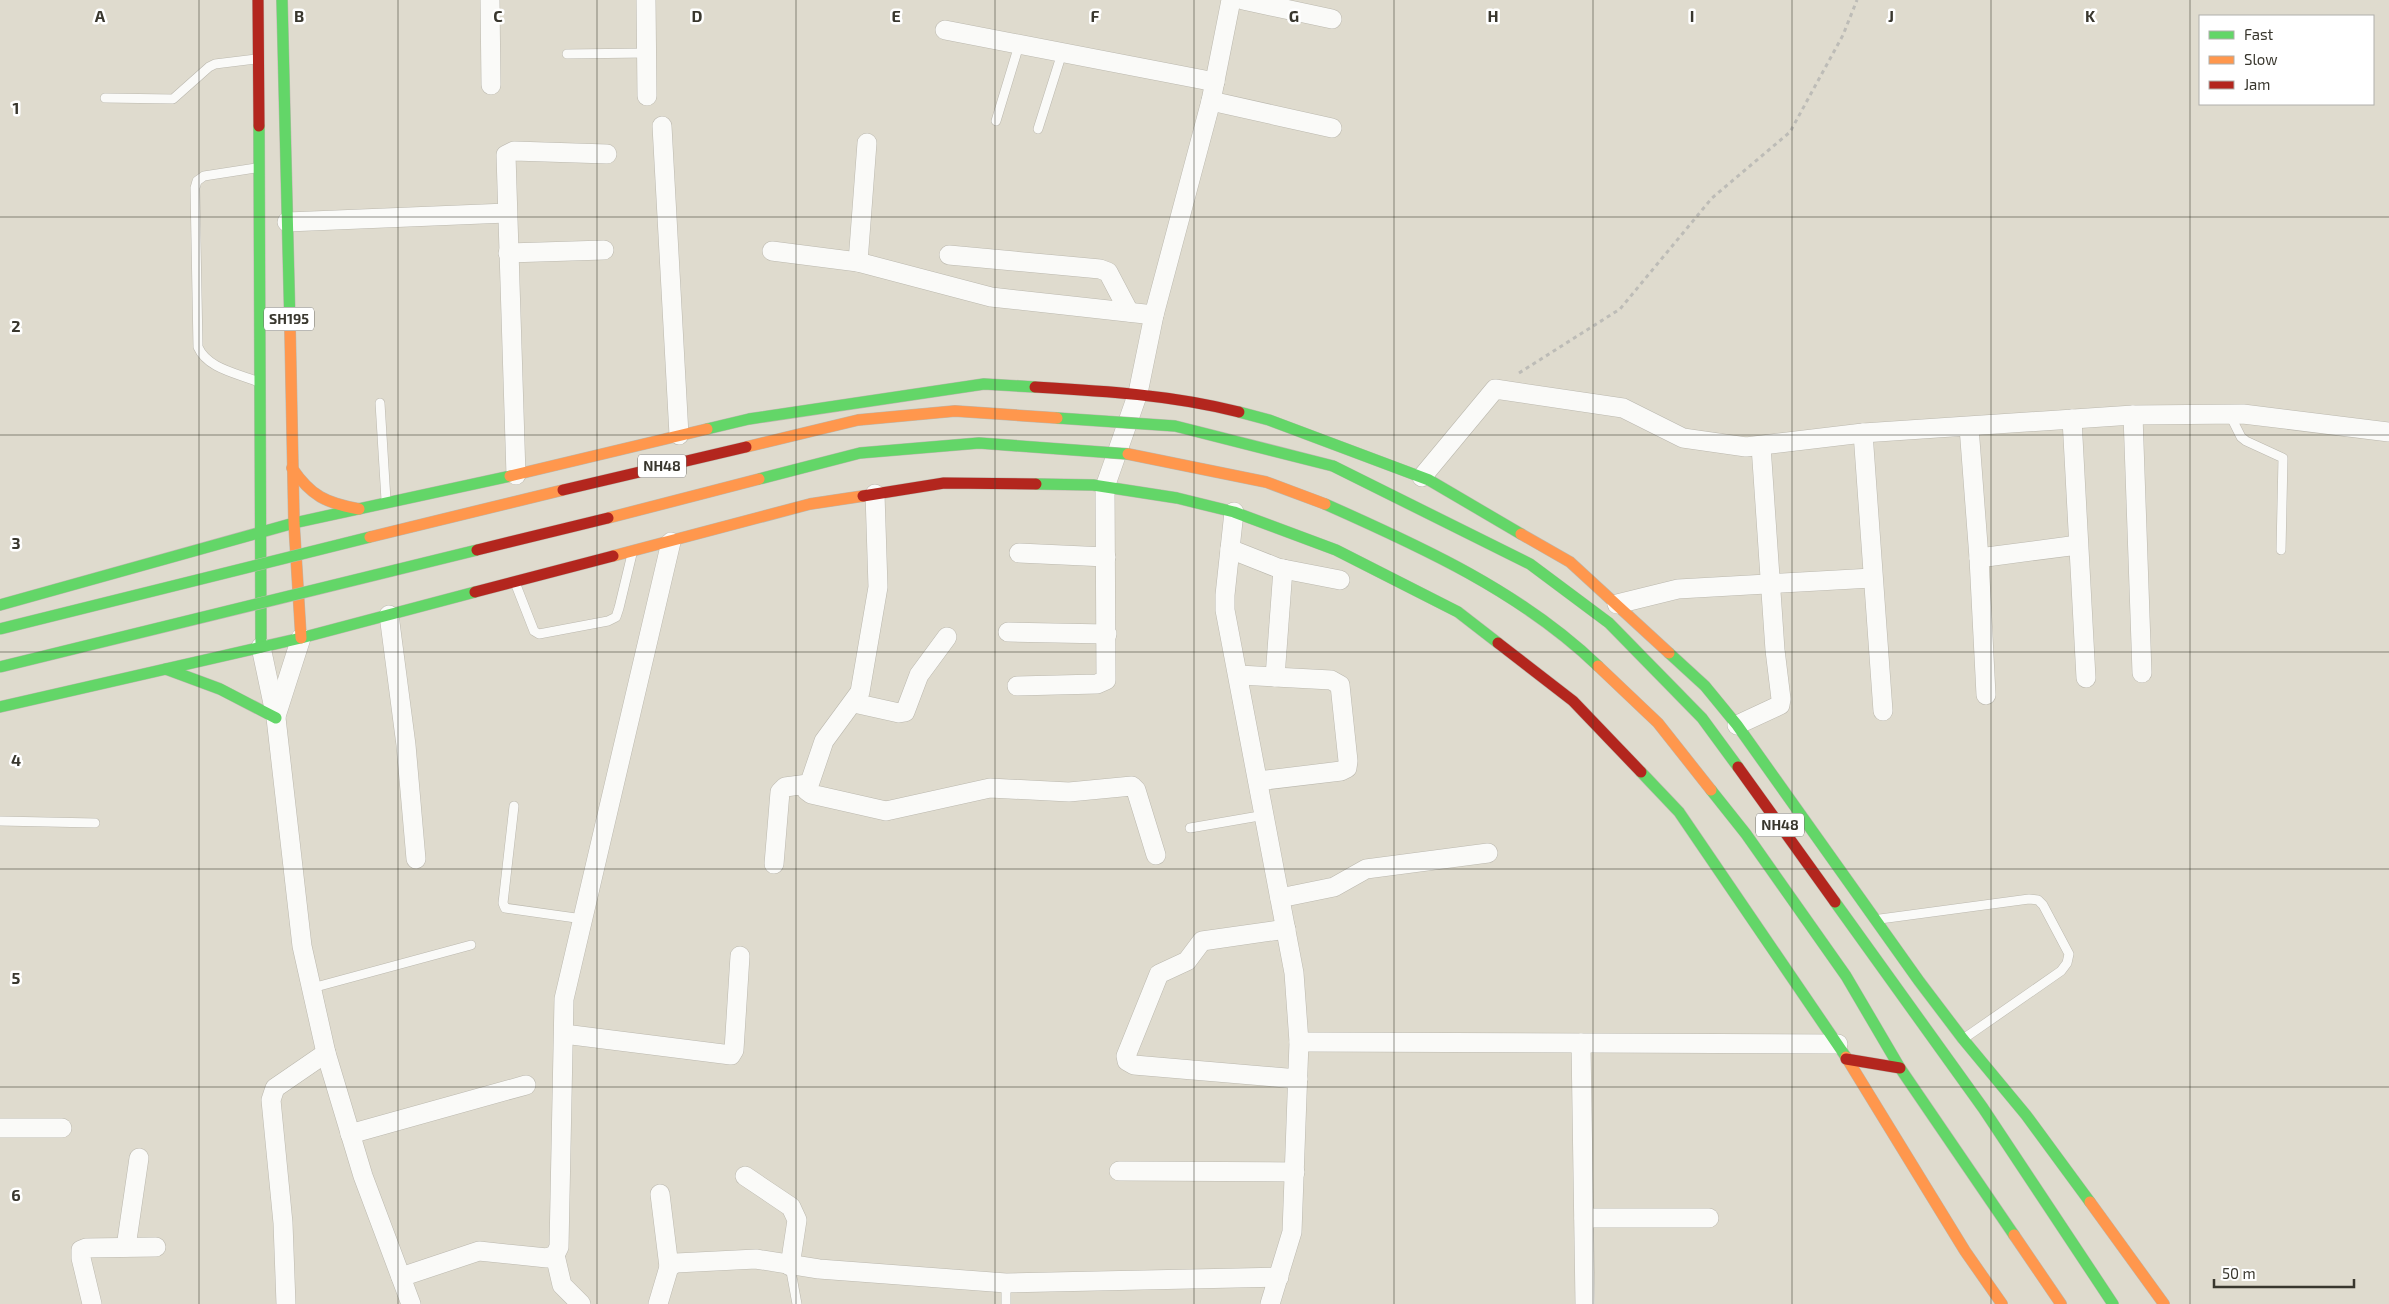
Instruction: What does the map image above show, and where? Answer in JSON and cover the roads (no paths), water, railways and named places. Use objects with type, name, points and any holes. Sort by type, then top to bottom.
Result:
[{"type":"main road","points":[[258,0],[262,647]]},
{"type":"main road","name":"SH195","points":[[282,0],[292,468],[301,638]]},
{"type":"main road","points":[[0,605],[294,523],[516,475],[679,435],[749,420],[984,384],[1146,394],[1204,403],[1269,420],[1422,477],[1570,562],[1705,686],[1737,725],[1919,981],[1963,1039],[2026,1115],[2164,1304]]},
{"type":"main road","name":"NH48","points":[[0,629],[496,505],[858,420],[955,411],[1175,426],[1333,466],[1466,530],[1530,564],[1609,623],[1702,718],[1983,1108],[2113,1304]]},
{"type":"main road","name":"NH48","points":[[0,667],[555,532],[860,453],[979,443],[1142,455],[1266,482],[1325,504],[1409,541],[1506,595],[1571,640],[1658,723],[1746,834],[1841,968],[1900,1068],[2061,1304]]},
{"type":"main road","points":[[292,468],[302,484],[314,496],[330,504],[360,509]]},
{"type":"main road","points":[[0,707],[301,638],[810,504],[944,483],[1093,485],[1177,498],[1234,512],[1336,550],[1458,612],[1573,700],[1679,812],[1842,1052],[1965,1251],[2002,1304]]},
{"type":"main road","points":[[166,669],[220,689],[276,718]]},
{"type":"main road","points":[[1919,981],[1919,1018]]},
{"type":"main road","points":[[1842,1052],[1900,1068]]},
{"type":"street","points":[[490,0],[491,85]]},
{"type":"street","points":[[646,0],[647,96]]},
{"type":"street","points":[[1017,686],[1102,683],[1107,674],[1106,557],[1111,489],[1146,394],[1154,315],[1212,101],[1231,0]]},
{"type":"street","points":[[1243,0],[1332,19]]},
{"type":"street","points":[[944,30],[1215,82]]},
{"type":"street","points":[[1212,101],[1332,128]]},
{"type":"street","points":[[662,126],[679,435]]},
{"type":"street","points":[[858,262],[866,143]]},
{"type":"street","points":[[516,475],[506,155],[514,151],[607,154]]},
{"type":"street","points":[[287,222],[507,214]]},
{"type":"street","points":[[508,253],[604,250]]},
{"type":"street","points":[[772,251],[858,262],[991,297],[1154,315]]},
{"type":"street","points":[[949,255],[1100,269],[1108,272],[1129,312]]},
{"type":"street","points":[[1422,477],[1495,388],[1623,408],[1683,438],[1746,447],[1863,433],[2133,415],[2244,414],[2389,432]]},
{"type":"street","points":[[2133,415],[2142,673]]},
{"type":"street","points":[[2072,419],[2086,678]]},
{"type":"street","points":[[1969,427],[1979,558],[1986,695]]},
{"type":"street","points":[[1863,433],[1883,711]]},
{"type":"street","points":[[1737,725],[1780,705],[1761,446]]},
{"type":"street","points":[[875,494],[877,596],[860,692],[854,703],[824,741],[807,791],[811,794],[886,811],[990,788],[1070,792],[1132,786],[1136,790],[1156,855]]},
{"type":"street","points":[[1234,512],[1225,610],[1294,973],[1298,1042],[1292,1232],[1270,1304]]},
{"type":"street","points":[[581,1304],[562,1285],[556,1255],[559,1247],[564,999],[671,542]]},
{"type":"street","points":[[1979,558],[2078,545]]},
{"type":"street","points":[[1230,549],[1283,569],[1340,580]]},
{"type":"street","points":[[1019,553],[1106,557]]},
{"type":"street","points":[[1274,677],[1283,569]]},
{"type":"street","points":[[1616,604],[1678,589],[1771,582],[1872,578]]},
{"type":"street","points":[[389,615],[405,736],[416,859]]},
{"type":"street","points":[[1008,632],[1107,634]]},
{"type":"street","points":[[854,703],[899,713],[906,712],[919,675],[947,637]]},
{"type":"street","points":[[276,718],[301,638]]},
{"type":"street","points":[[262,647],[276,718],[302,946],[326,1053],[363,1176],[411,1304]]},
{"type":"street","points":[[1238,675],[1331,680],[1340,685],[1348,762],[1347,768],[1341,771],[1258,781]]},
{"type":"street","points":[[774,864],[780,792],[785,787],[808,784]]},
{"type":"street","points":[[1280,898],[1334,887],[1366,869],[1488,853]]},
{"type":"street","points":[[1286,929],[1202,941],[1187,961],[1158,974],[1126,1056],[1128,1061],[1134,1066],[1298,1079]]},
{"type":"street","points":[[564,1034],[731,1055],[734,1050],[740,956]]},
{"type":"street","points":[[1298,1042],[1581,1043],[1842,1052]]},
{"type":"street","points":[[1581,1043],[1585,1304]]},
{"type":"street","points":[[286,1304],[283,1223],[270,1100],[275,1088],[326,1053]]},
{"type":"street","points":[[350,1134],[526,1085]]},
{"type":"street","points":[[0,1128],[62,1128]]},
{"type":"street","points":[[126,1247],[139,1158]]},
{"type":"street","points":[[1119,1171],[1295,1172]]},
{"type":"street","points":[[745,1176],[791,1207],[797,1220],[790,1266]]},
{"type":"street","points":[[658,1304],[669,1267],[660,1194]]},
{"type":"street","points":[[1584,1218],[1709,1218]]},
{"type":"street","points":[[92,1304],[80,1258],[81,1250],[86,1248],[156,1247]]},
{"type":"street","points":[[401,1277],[479,1250],[547,1258],[556,1255]]},
{"type":"street","points":[[669,1267],[676,1263],[747,1258],[819,1269],[1006,1283],[1279,1276]]},
{"type":"lane","points":[[996,121],[1019,45]]},
{"type":"lane","points":[[567,54],[646,52]]},
{"type":"lane","points":[[1038,129],[1062,53]]},
{"type":"lane","points":[[104,98],[172,99],[209,67],[258,58]]},
{"type":"lane","points":[[259,167],[204,176],[197,181],[195,188],[198,347],[202,357],[210,363],[259,382]]},
{"type":"lane","points":[[380,403],[386,503]]},
{"type":"lane","points":[[2230,415],[2241,437],[2283,458],[2281,550]]},
{"type":"lane","points":[[515,582],[534,631],[539,634],[608,621],[616,617],[633,552]]},
{"type":"lane","points":[[514,806],[502,903],[505,908],[583,919]]},
{"type":"lane","points":[[1190,828],[1265,816]]},
{"type":"lane","points":[[0,821],[95,823]]},
{"type":"lane","points":[[1875,920],[2030,899],[2038,900],[2043,905],[2069,954],[2067,964],[2061,971],[1963,1039]]},
{"type":"lane","points":[[312,988],[471,945]]},
{"type":"lane","points":[[790,1266],[797,1304]]},
{"type":"lane","points":[[1006,1283],[1006,1304]]}]
